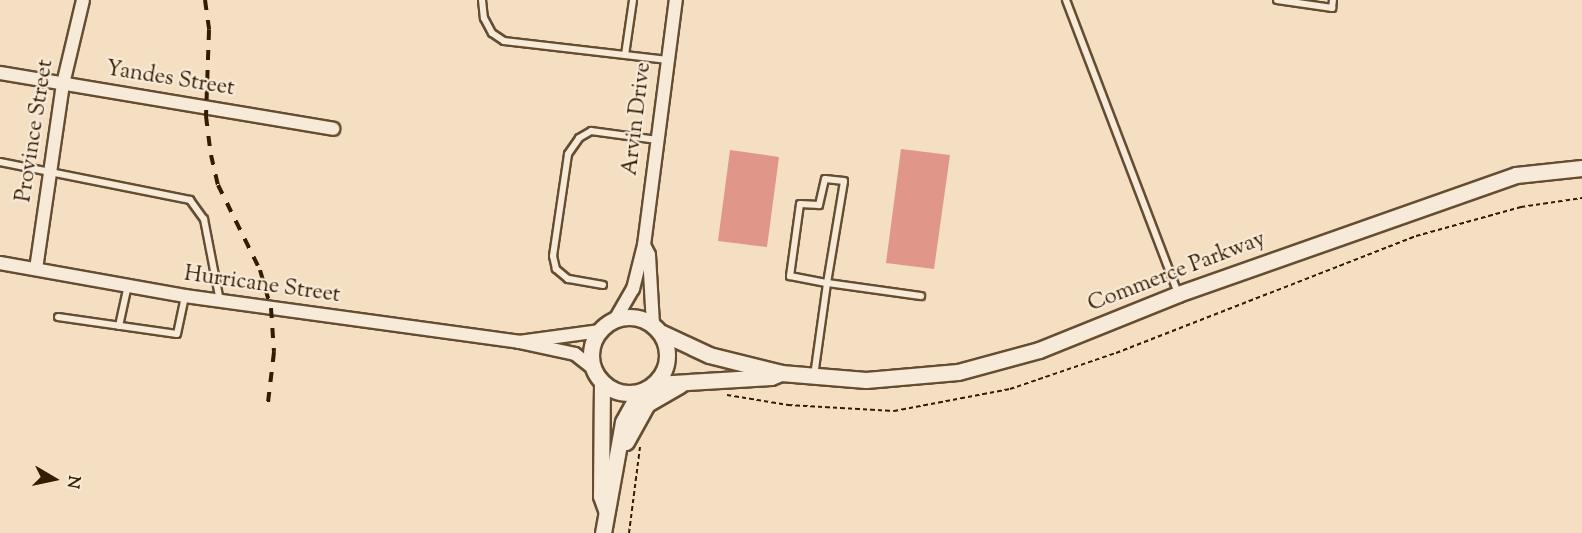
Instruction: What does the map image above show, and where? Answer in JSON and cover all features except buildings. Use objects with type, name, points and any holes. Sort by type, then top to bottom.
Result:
[{"type":"street","name":"Province Street","points":[[36,269],[63,84],[83,0]]},
{"type":"street","name":"Arvin Drive","points":[[600,331],[616,318],[633,289],[644,245],[676,0]]},
{"type":"street","name":"Yandes Street","points":[[0,73],[333,129]]},
{"type":"street","name":"Commerce Parkway","points":[[657,328],[708,355],[781,373],[814,377],[909,377],[993,364],[1039,350],[1178,294],[1516,175],[1582,168]]},
{"type":"street","name":"Arvin Drive","points":[[644,245],[649,255],[657,328],[667,357],[655,384]]},
{"type":"street","name":"Hurricane Street","points":[[0,263],[185,296],[519,342],[575,354],[593,368]]},
{"type":"street","points":[[616,318],[635,317],[657,328]]},
{"type":"street","name":"Hurricane Street","points":[[519,342],[600,331]]},
{"type":"street","points":[[600,331],[592,349],[593,368],[602,382],[620,391],[639,393]]},
{"type":"street","name":"Commerce Parkway","points":[[655,384],[690,380],[771,377],[781,373]]},
{"type":"street","points":[[616,464],[647,405],[690,380]]},
{"type":"street","points":[[602,382],[601,496],[606,510]]},
{"type":"street","points":[[603,533],[623,423],[639,393],[655,384]]},
{"type":"lane","points":[[483,0],[484,18],[492,33],[504,41],[668,60]]},
{"type":"lane","points":[[625,55],[633,0]]},
{"type":"lane","points":[[1066,0],[1178,294]]},
{"type":"lane","points":[[1277,0],[1332,8],[1333,0]]},
{"type":"lane","points":[[603,285],[568,279],[556,269],[553,256],[568,154],[579,138],[591,131],[658,140]]},
{"type":"lane","points":[[0,162],[50,170],[190,200],[204,219],[220,301]]},
{"type":"lane","points":[[814,377],[827,283],[844,181],[825,178],[819,205],[800,204],[790,276],[827,283],[921,296]]},
{"type":"lane","points":[[119,326],[128,285]]},
{"type":"lane","points":[[58,317],[177,334],[185,296]]},
{"type":"railway","points":[[205,0],[209,30],[206,116],[211,155],[218,185],[260,270],[271,308],[274,352],[267,411]]}]
